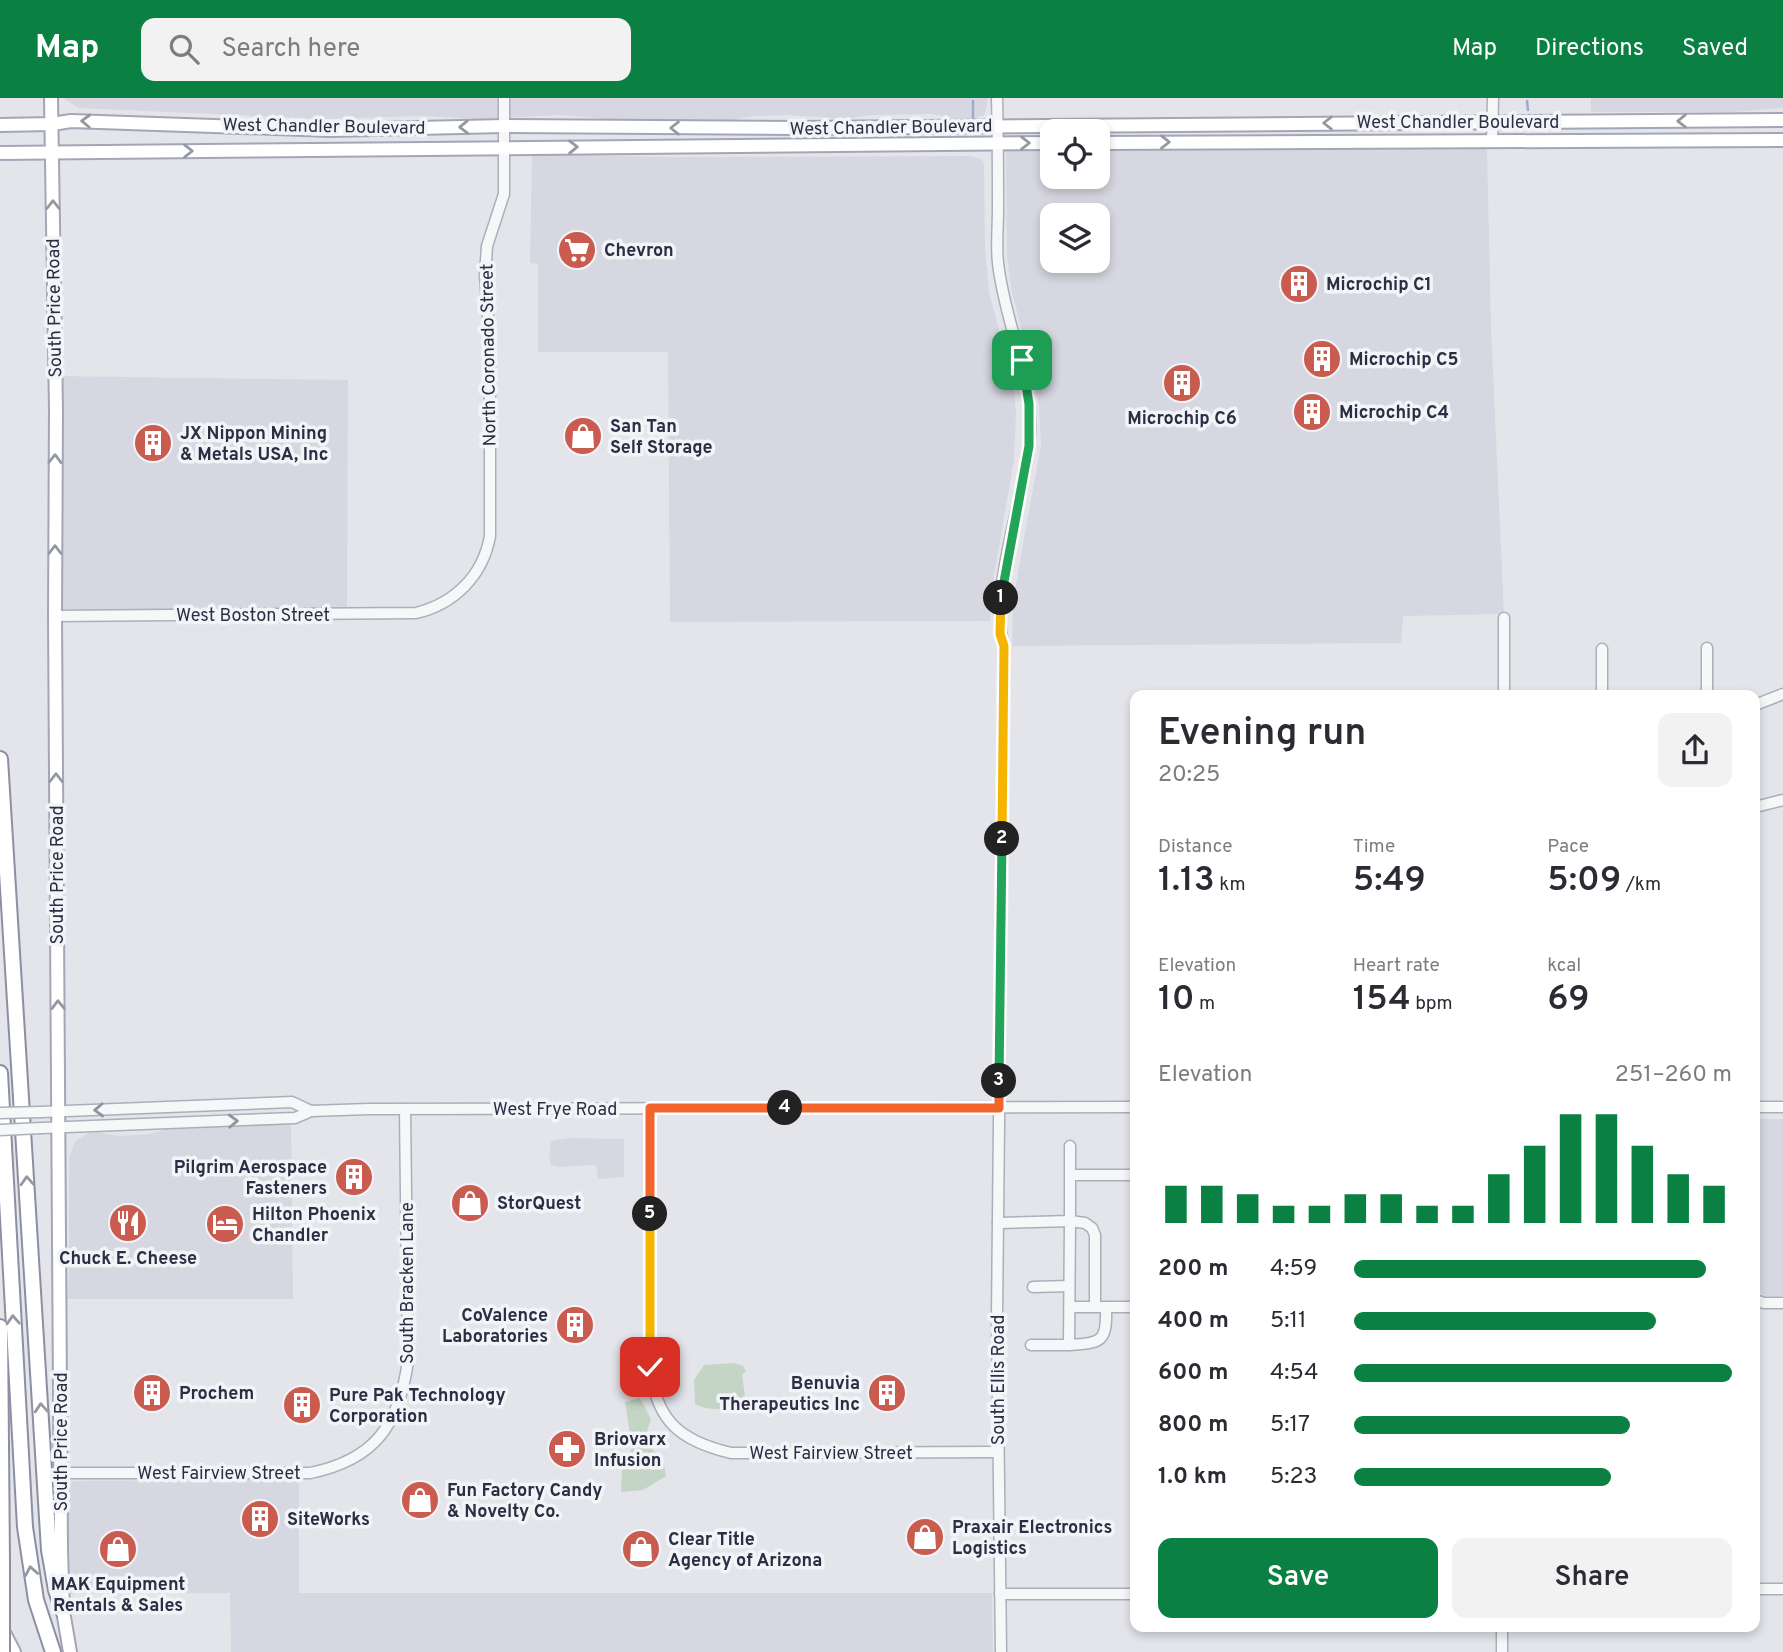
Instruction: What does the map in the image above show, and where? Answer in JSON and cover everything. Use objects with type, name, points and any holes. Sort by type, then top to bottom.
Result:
[{"type":"highway","points":[[0,759],[49,1550],[56,1590],[63,1611]]},
{"type":"highway","points":[[0,1073],[25,1527],[31,1575],[54,1652]]},
{"type":"highway","points":[[0,1326],[2,1652]]},
{"type":"main road","name":"South Price Road","points":[[51,98],[56,402],[61,1474],[63,1611],[70,1652]]},
{"type":"main road","points":[[1749,140],[1750,120]]},
{"type":"main road","name":"West Chandler Boulevard","points":[[0,125],[71,121],[322,130],[504,126],[744,128],[1783,120]]},
{"type":"main road","points":[[679,146],[695,138],[738,135],[744,128]]},
{"type":"main road","name":"West Chandler Boulevard","points":[[1110,143],[1783,140]]},
{"type":"main road","name":"West Chandler Boulevard","points":[[0,153],[1040,143]]},
{"type":"main road","points":[[0,1626],[14,1652]]},
{"type":"street","name":"North Coronado Street","points":[[448,600],[460,591],[475,573],[485,556],[490,536],[490,345],[485,275],[487,246],[505,194],[504,98]]},
{"type":"street","name":"South Ellis Road","points":[[998,98],[998,263],[1022,360],[1029,404],[1029,446],[1001,603],[1000,634],[1004,646],[998,1223],[1001,1652]]},
{"type":"street","points":[[1492,140],[1493,98]]},
{"type":"street","name":"West Boston Street","points":[[55,616],[391,614],[424,611],[448,600]]},
{"type":"street","points":[[1504,618],[1504,690]]},
{"type":"street","points":[[1707,648],[1707,690]]},
{"type":"street","points":[[1602,649],[1602,690]]},
{"type":"street","points":[[1760,703],[1783,694]]},
{"type":"street","points":[[1760,806],[1783,800]]},
{"type":"street","name":"West Frye Road","points":[[0,1113],[292,1102],[311,1111]]},
{"type":"street","name":"West Frye Road","points":[[0,1130],[295,1118],[311,1111],[405,1109],[1130,1107]]},
{"type":"street","points":[[1760,1107],[1783,1107]]},
{"type":"street","points":[[164,1108],[165,1123]]},
{"type":"street","name":"West Fairview Street","points":[[650,1108],[650,1367],[652,1389],[671,1425],[703,1446],[731,1454],[998,1452]]},
{"type":"street","name":"South Bracken Lane","points":[[371,1447],[392,1420],[404,1392],[408,1361],[405,1109]]},
{"type":"street","points":[[1069,1345],[1070,1146]]},
{"type":"street","points":[[1070,1175],[1130,1175]]},
{"type":"street","points":[[998,1223],[1070,1221],[1085,1223],[1092,1228],[1095,1235],[1101,1307],[1107,1324],[1103,1337],[1096,1343],[1031,1345]]},
{"type":"street","points":[[1033,1287],[1069,1286]]},
{"type":"street","points":[[1760,1302],[1783,1303]]},
{"type":"street","points":[[1069,1307],[1130,1307]]},
{"type":"street","name":"West Fairview Street","points":[[61,1474],[310,1473],[342,1465],[371,1447]]},
{"type":"street","points":[[1760,1589],[1783,1589]]},
{"type":"street","points":[[1000,1594],[1130,1594]]},
{"type":"street","points":[[1502,1632],[1502,1652]]},
{"type":"shaded area","points":[[64,98],[987,98],[987,106],[984,115],[976,118],[931,114],[871,115],[846,119],[787,115],[732,120],[627,121],[561,115],[479,119],[418,116],[326,119],[78,108]]},
{"type":"shaded area","points":[[1591,98],[1783,98],[1783,108],[1734,112],[1591,112]]},
{"type":"shaded area","points":[[1487,149],[1491,328],[1504,614],[1403,616],[1401,643],[1012,646],[1013,601],[1041,444],[1039,405],[1011,289],[1007,256],[1006,150],[1040,150],[1040,189],[1110,189],[1110,150]]},
{"type":"shaded area","points":[[532,154],[668,157],[970,156],[981,159],[984,165],[985,246],[989,292],[1014,388],[1016,414],[1014,460],[994,576],[990,621],[670,622],[668,352],[538,352],[538,264],[530,263]]},
{"type":"shaded area","points":[[55,376],[348,380],[347,614],[55,616]]},
{"type":"shaded area","points":[[1760,1119],[1783,1119],[1783,1296],[1763,1296],[1760,1293]]},
{"type":"shaded area","points":[[291,1123],[293,1299],[67,1299],[69,1158],[74,1143],[80,1138],[96,1132],[117,1136],[150,1134],[165,1129]]},
{"type":"shaded area","points":[[570,1138],[624,1139],[624,1177],[598,1179],[596,1165],[551,1165],[551,1141]]},
{"type":"shaded area","points":[[299,1479],[299,1593],[992,1593],[993,1652],[231,1652],[230,1593],[71,1594],[67,1487],[73,1481]]},
{"type":"green space","points":[[734,1363],[743,1366],[746,1371],[742,1375],[745,1396],[743,1408],[713,1409],[695,1404],[694,1380],[704,1365]]},
{"type":"green space","points":[[640,1398],[651,1419],[644,1441],[663,1460],[666,1476],[643,1490],[621,1492],[622,1467],[632,1448],[625,1402]]},
{"type":"waterway","points":[[973,101],[973,118]]},
{"type":"waterway","points":[[1527,101],[1528,110]]},
{"type":"place","name":"Chevron","points":[[577,250]]},
{"type":"place","name":"Microchip C1","points":[[1299,284]]},
{"type":"place","name":"Microchip C5","points":[[1322,359]]},
{"type":"place","name":"Microchip C6","points":[[1182,383]]},
{"type":"place","name":"Microchip C4","points":[[1312,412]]},
{"type":"place","name":"San Tan Self Storage","points":[[583,436]]},
{"type":"place","name":"JX Nippon Mining & Metals USA, Inc","points":[[153,443]]},
{"type":"place","name":"Pilgrim Aerospace Fasteners","points":[[354,1177]]},
{"type":"place","name":"StorQuest","points":[[470,1203]]},
{"type":"place","name":"Chuck E. Cheese","points":[[128,1223]]},
{"type":"place","name":"Hilton Phoenix Chandler","points":[[225,1224]]},
{"type":"place","name":"CoValence Laboratories","points":[[575,1325]]},
{"type":"place","name":"Prochem","points":[[152,1393]]},
{"type":"place","name":"Benuvia Therapeutics Inc","points":[[887,1393]]},
{"type":"place","name":"Pure Pak Technology Corporation","points":[[302,1405]]},
{"type":"place","name":"Briovarx Infusion","points":[[567,1449]]},
{"type":"place","name":"Fun Factory Candy & Novelty Co.","points":[[420,1500]]},
{"type":"place","name":"SiteWorks","points":[[260,1519]]},
{"type":"place","name":"Praxair Electronics Logistics","points":[[925,1537]]},
{"type":"place","name":"MAK Equipment Rentals & Sales","points":[[118,1549]]},
{"type":"place","name":"Clear Title Agency of Arizona","points":[[641,1549]]},
{"type":"route","points":[[650,1367],[650,1108],[999,1108],[1004,646],[1000,634],[1006,567],[1029,446],[1029,404],[1022,360]]}]
